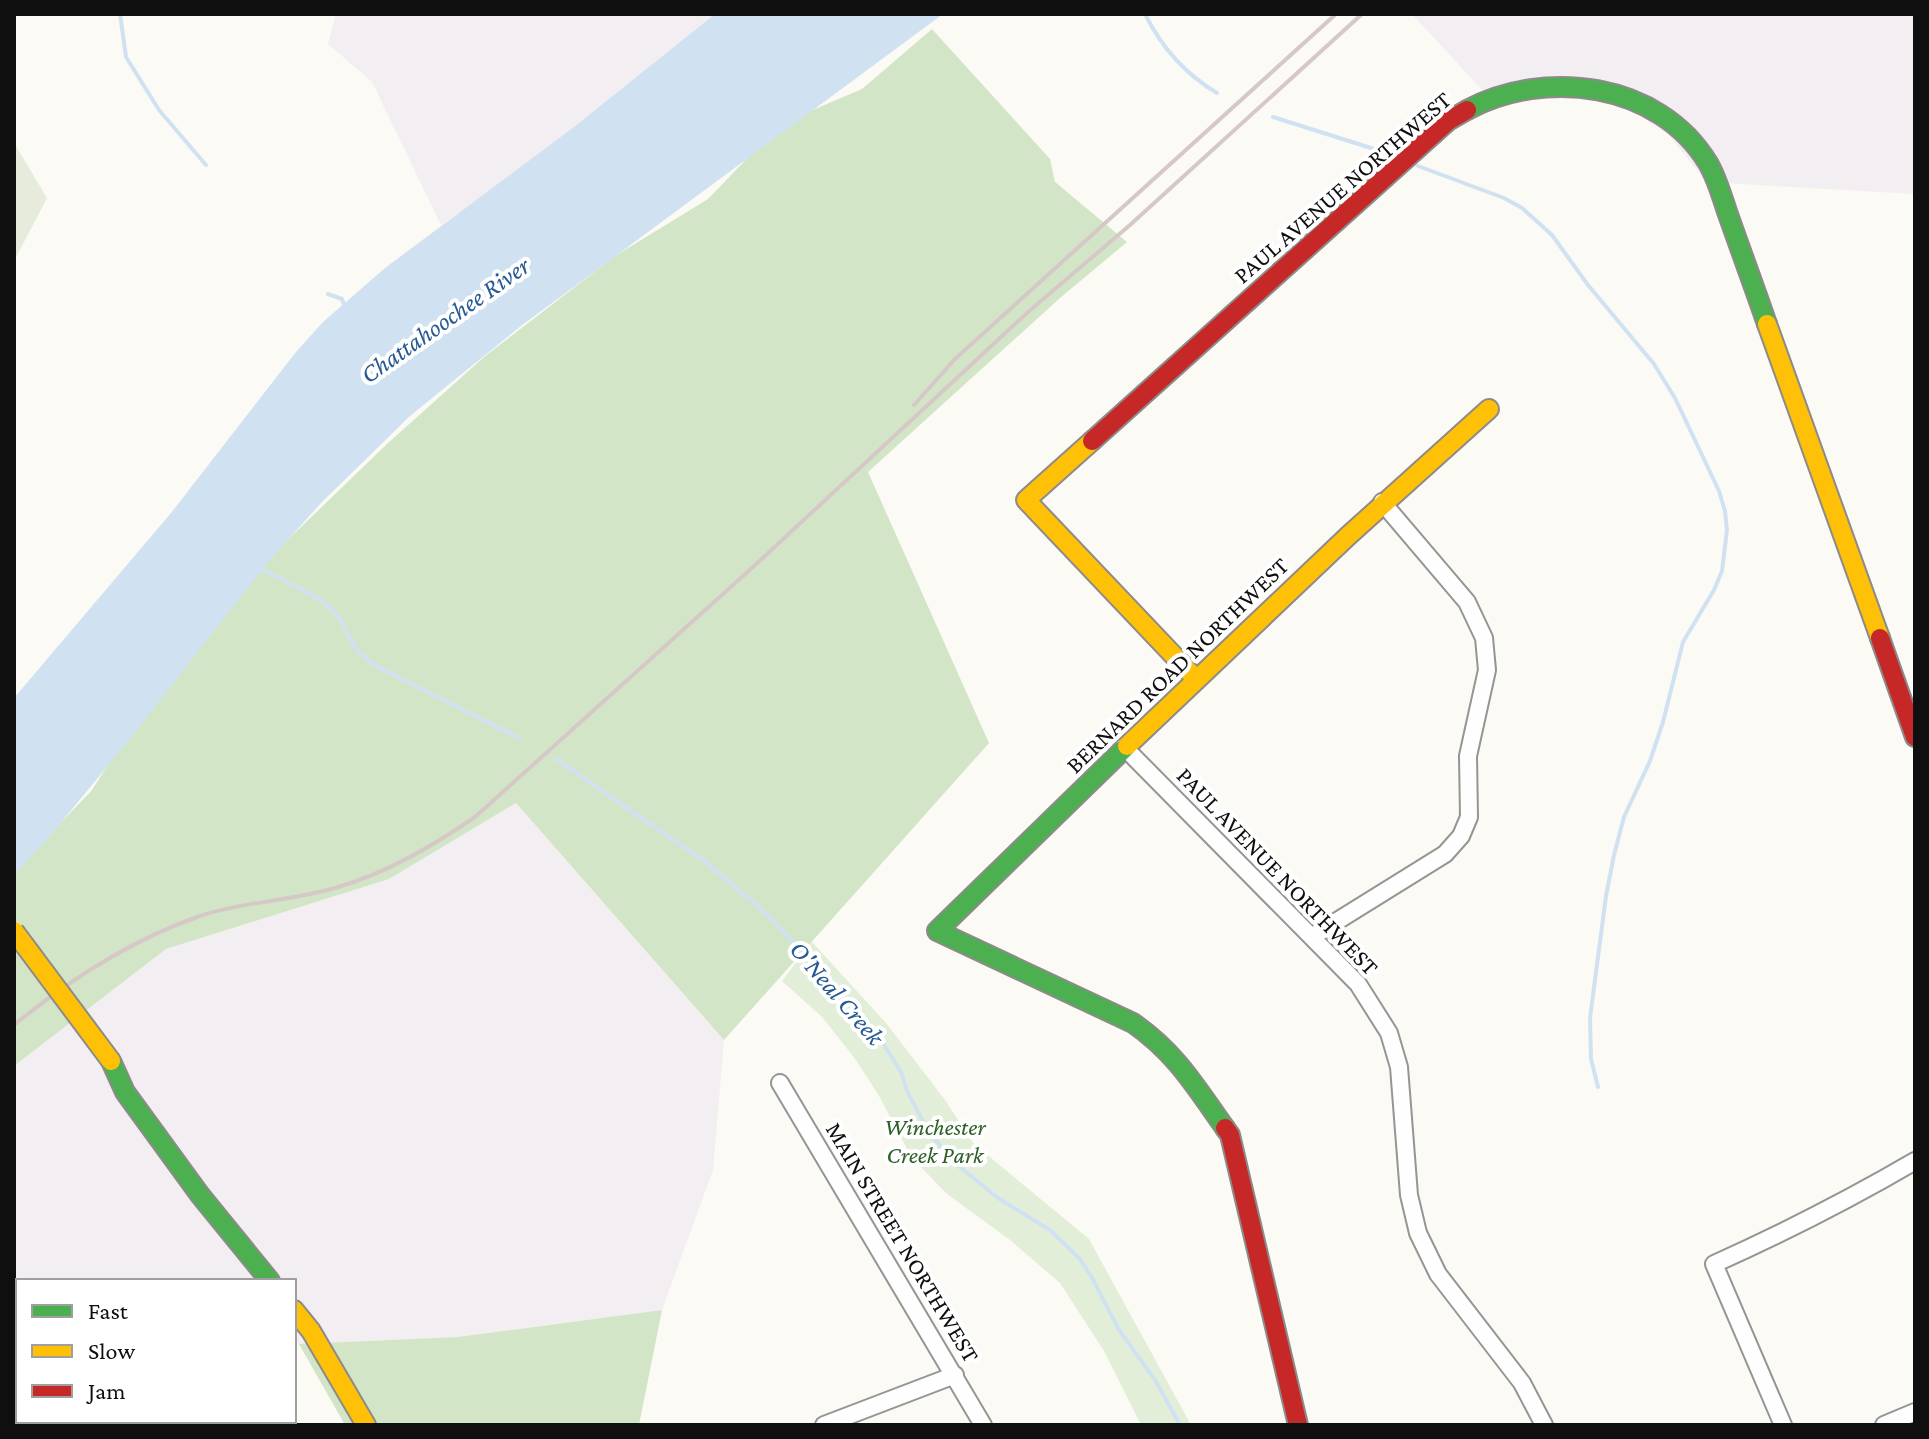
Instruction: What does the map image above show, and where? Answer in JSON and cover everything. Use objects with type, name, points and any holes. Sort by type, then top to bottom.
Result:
[{"type":"street","name":"PAUL AVENUE NORTHWEST","points":[[1196,679],[1026,500],[1448,121],[1496,96],[1522,88],[1557,86],[1590,89],[1621,97],[1658,113],[1681,129],[1700,150],[1713,172],[1915,737]]},
{"type":"street","name":"BERNARD ROAD NORTHWEST","points":[[1298,1425],[1230,1135],[1178,1061],[1157,1040],[1133,1023],[937,931],[1124,747],[1382,502],[1489,409]]},
{"type":"street","points":[[1313,936],[1445,854],[1461,836],[1469,817],[1468,756],[1487,670],[1484,638],[1467,602],[1382,502]]},
{"type":"street","name":"PAUL AVENUE NORTHWEST","points":[[1124,747],[1358,984],[1389,1033],[1399,1067],[1409,1195],[1418,1233],[1438,1274],[1522,1383],[1544,1425]]},
{"type":"street","points":[[14,931],[111,1061],[125,1092],[200,1195],[268,1279]]},
{"type":"street","name":"MAIN STREET NORTHWEST","points":[[780,1083],[983,1425]]},
{"type":"street","points":[[1783,1425],[1714,1264],[1855,1196],[1915,1161]]},
{"type":"street","points":[[296,1313],[324,1351],[366,1425]]},
{"type":"street","points":[[824,1425],[955,1375]]},
{"type":"street","points":[[1884,1425],[1915,1412]]},
{"type":"shaded area","points":[[336,14],[741,14],[441,225],[372,82],[328,44]]},
{"type":"shaded area","points":[[1412,14],[1915,14],[1915,194],[1706,182],[1669,135],[1622,104],[1558,93],[1494,103]]},
{"type":"shaded area","points":[[516,803],[724,1040],[713,1170],[662,1310],[458,1337],[299,1344],[296,1341],[296,1279],[43,1279],[18,1278],[14,1275],[14,1066],[166,949],[389,879]]},
{"type":"green space","points":[[932,29],[1050,159],[1055,182],[1127,242],[1060,298],[868,472],[989,743],[724,1040],[516,803],[389,879],[166,949],[14,1066],[14,872],[92,790],[190,634],[387,444],[484,357],[615,256],[708,199],[780,124],[862,89]]},
{"type":"green space","points":[[14,143],[47,198],[14,261]]},
{"type":"green space","name":"Winchester Creek Park","points":[[812,942],[886,1023],[945,1100],[974,1144],[1089,1239],[1191,1425],[1141,1425],[1104,1351],[1060,1283],[1010,1240],[947,1194],[912,1158],[856,1060],[822,1017],[782,981]]},
{"type":"green space","points":[[662,1310],[639,1425],[345,1425],[299,1344],[458,1337]]},
{"type":"water","name":"Chattahoochee River","points":[[715,14],[943,14],[521,326],[410,416],[322,502],[267,563],[129,740],[14,875],[14,698],[171,513],[296,352],[323,322],[385,268],[574,127]]},
{"type":"waterway","points":[[120,14],[126,57],[159,110],[206,165]]},
{"type":"waterway","points":[[1145,14],[1175,59],[1217,93]]},
{"type":"waterway","points":[[1273,117],[1390,154]]},
{"type":"waterway","points":[[1418,166],[1504,198],[1522,208],[1552,235],[1588,285],[1654,364],[1675,398],[1719,491],[1725,511],[1727,530],[1722,571],[1683,642],[1663,722],[1650,761],[1624,817],[1614,855],[1590,1018],[1591,1059],[1598,1087]]},
{"type":"waterway","points":[[328,294],[342,299],[344,305]]},
{"type":"waterway","points":[[262,569],[323,601],[338,616],[358,652],[374,665],[519,738]]},
{"type":"waterway","name":"O'Neal Creek","points":[[556,759],[707,863],[769,916],[879,1037],[901,1072],[907,1091],[926,1127],[950,1159],[998,1198],[1050,1230],[1080,1259],[1119,1330],[1155,1380],[1180,1425]]},
{"type":"railway","points":[[914,405],[955,359],[1336,14]]},
{"type":"railway","points":[[14,1025],[101,963],[172,927],[214,912],[354,882],[408,858],[475,817],[753,567],[1028,312],[1130,225],[1362,14]]},
{"type":"traffic: fast","points":[[1467,110],[1498,97],[1531,89],[1565,87],[1598,90],[1631,100],[1661,115],[1687,136],[1712,170],[1767,324]]},
{"type":"traffic: fast","points":[[1127,746],[937,931],[1133,1023],[1173,1058],[1225,1128]]},
{"type":"traffic: fast","points":[[111,1061],[125,1092],[200,1195],[268,1279]]},
{"type":"traffic: slow","points":[[1767,324],[1880,638]]},
{"type":"traffic: slow","points":[[1127,746],[1348,536],[1489,409]]},
{"type":"traffic: slow","points":[[1092,441],[1026,500],[1196,679]]},
{"type":"traffic: slow","points":[[14,931],[111,1061]]},
{"type":"traffic: slow","points":[[296,1312],[311,1331],[366,1425]]},
{"type":"traffic: jam","points":[[1092,441],[1448,121],[1467,110]]},
{"type":"traffic: jam","points":[[1880,638],[1915,737]]},
{"type":"traffic: jam","points":[[1225,1128],[1230,1135],[1298,1425]]}]
